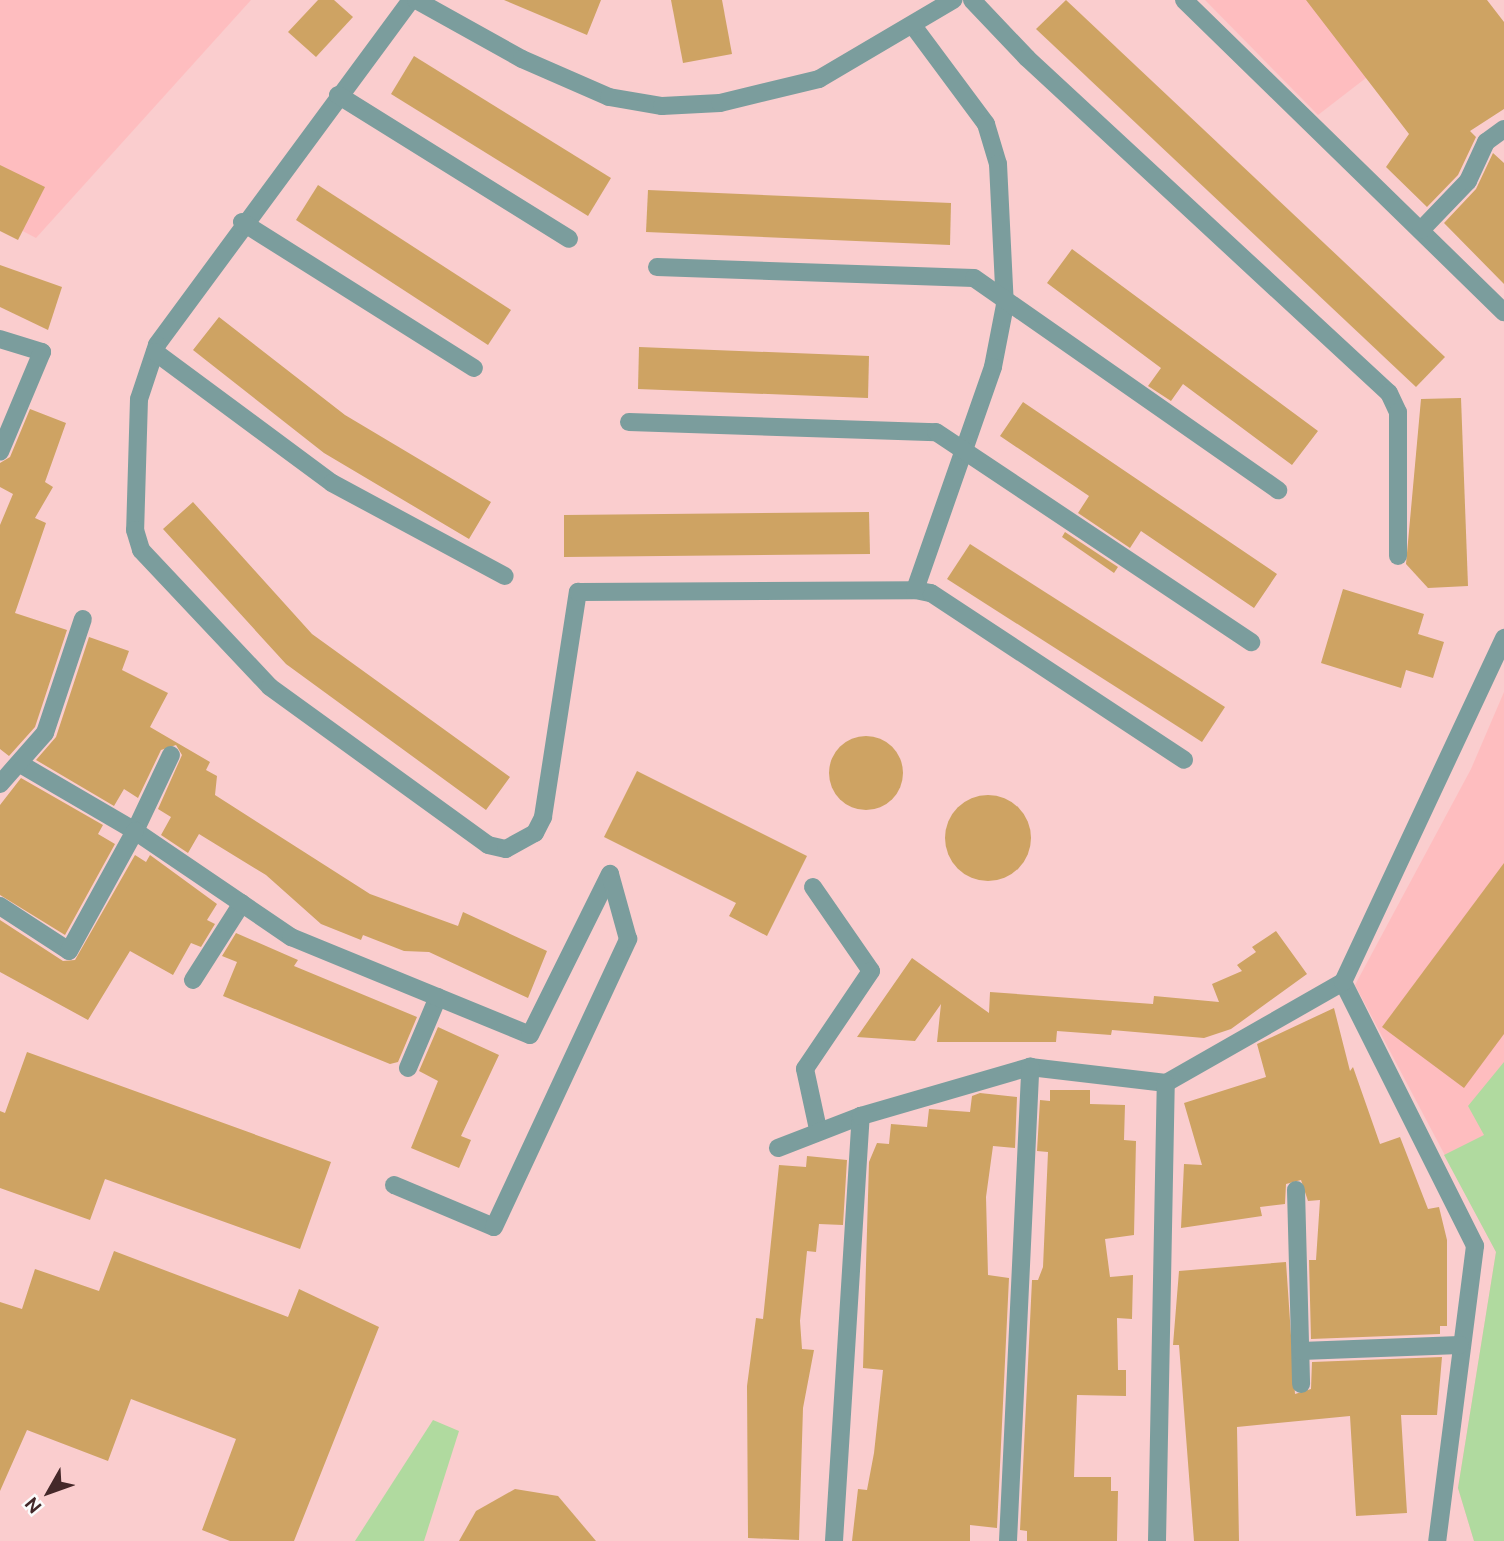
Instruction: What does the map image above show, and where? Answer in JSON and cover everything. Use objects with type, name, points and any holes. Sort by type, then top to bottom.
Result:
[{"type":"street","points":[[953,0],[914,27],[819,79],[720,103],[662,106],[584,86],[414,0],[242,222],[155,352],[139,398],[135,530],[141,550],[270,687],[488,845],[520,845],[543,817],[578,592],[915,590],[931,593],[1184,760]]},
{"type":"street","points":[[972,0],[1027,58],[1389,393],[1398,412],[1398,556]]},
{"type":"street","points":[[1184,0],[1504,312]]},
{"type":"street","points":[[914,27],[986,124],[999,164],[1005,294],[993,367],[915,590]]},
{"type":"street","points":[[338,95],[569,239]]},
{"type":"street","points":[[1421,230],[1468,181],[1486,142],[1504,129]]},
{"type":"street","points":[[242,222],[474,369]]},
{"type":"street","points":[[657,267],[974,278],[1005,294],[1278,490]]},
{"type":"street","points":[[0,339],[42,352],[0,452]]},
{"type":"street","points":[[155,352],[332,483],[505,576]]},
{"type":"street","points":[[629,422],[936,432],[965,446],[1251,642]]},
{"type":"street","points":[[0,784],[22,765],[45,733],[83,619]]},
{"type":"street","points":[[778,1148],[818,1129],[1030,1067],[1166,1083],[1343,982],[1504,638]]},
{"type":"street","points":[[0,906],[69,951],[135,831],[171,755]]},
{"type":"street","points":[[22,765],[135,831],[291,937],[530,1035],[610,874],[628,939],[494,1227],[394,1185]]},
{"type":"street","points":[[813,887],[872,971],[805,1069],[818,1129]]},
{"type":"street","points":[[193,979],[242,903]]},
{"type":"street","points":[[1343,982],[1475,1246],[1460,1345],[1437,1541]]},
{"type":"street","points":[[408,1068],[438,997]]},
{"type":"street","points":[[1008,1541],[1030,1067]]},
{"type":"street","points":[[1157,1541],[1166,1083]]},
{"type":"street","points":[[834,1541],[861,1116]]},
{"type":"street","points":[[1296,1190],[1301,1384]]},
{"type":"street","points":[[1301,1351],[1460,1345]]},
{"type":"shaded area","points":[[0,0],[251,0],[36,238],[0,219]]},
{"type":"shaded area","points":[[1205,0],[1467,0],[1318,115]]},
{"type":"shaded area","points":[[1504,692],[1504,1541],[1474,1541],[1458,1488],[1496,1252],[1355,985],[1471,769]]},
{"type":"green space","points":[[1504,1062],[1504,1541],[1474,1541],[1458,1488],[1496,1252],[1444,1155],[1484,1135],[1468,1106]]},
{"type":"green space","points":[[433,1420],[459,1431],[424,1541],[355,1541]]},
{"type":"building","points":[[318,0],[334,0],[353,17],[316,57],[288,32]]},
{"type":"building","points":[[504,0],[601,0],[587,35]]},
{"type":"building","points":[[671,0],[722,0],[732,54],[683,63]]},
{"type":"building","points":[[1066,0],[1445,357],[1416,387],[1036,29]]},
{"type":"building","points":[[1306,0],[1487,0],[1504,22],[1504,109],[1470,131],[1476,137],[1458,175],[1427,207],[1386,167],[1409,134]]},
{"type":"building","points":[[414,56],[611,178],[588,216],[391,94]]},
{"type":"building","points":[[1493,153],[1504,163],[1504,284],[1444,223],[1476,189]]},
{"type":"building","points":[[0,165],[45,187],[18,240],[0,231]]},
{"type":"building","points":[[318,185],[511,310],[488,345],[296,220]]},
{"type":"building","points":[[648,190],[951,203],[950,245],[646,232]]},
{"type":"building","points":[[1072,249],[1318,431],[1292,465],[1183,384],[1171,401],[1148,386],[1161,368],[1047,283]]},
{"type":"building","points":[[0,265],[62,287],[48,330],[0,307]]},
{"type":"building","points":[[219,317],[345,415],[491,502],[469,539],[324,453],[193,350]]},
{"type":"building","points":[[639,347],[869,356],[868,398],[638,389]]},
{"type":"building","points":[[1461,398],[1468,586],[1428,588],[1406,564],[1421,399]]},
{"type":"building","points":[[1023,402],[1277,574],[1254,608],[1141,531],[1130,548],[1078,513],[1089,496],[1000,436]]},
{"type":"building","points":[[30,409],[66,423],[45,482],[53,487],[35,518],[46,523],[15,613],[67,630],[35,727],[9,756],[0,749],[0,525],[13,494],[0,487],[0,463],[10,457]]},
{"type":"building","points":[[193,502],[312,634],[510,777],[486,810],[286,664],[163,529]]},
{"type":"building","points":[[869,512],[870,554],[564,557],[564,515]]},
{"type":"building","points":[[1065,532],[1118,567],[1114,573],[1062,537]]},
{"type":"building","points":[[970,544],[1225,707],[1202,742],[947,579]]},
{"type":"building","points":[[1343,589],[1424,614],[1418,634],[1444,642],[1433,678],[1406,670],[1401,688],[1321,663]]},
{"type":"building","points":[[89,637],[129,651],[122,670],[168,693],[150,727],[210,762],[206,770],[217,776],[215,795],[370,894],[458,926],[463,912],[547,951],[528,998],[429,952],[404,951],[363,935],[361,940],[321,924],[266,875],[199,834],[188,853],[161,835],[171,817],[158,809],[182,755],[176,745],[161,750],[138,798],[124,789],[114,806],[36,760],[56,737]]},
{"type":"building","points":[[866,736],[887,742],[897,752],[903,773],[897,794],[887,804],[866,810],[845,804],[835,794],[829,773],[835,752],[845,742]]},
{"type":"building","points":[[637,771],[807,856],[767,936],[729,916],[736,903],[604,837]]},
{"type":"building","points":[[21,778],[103,825],[98,834],[115,844],[65,935],[0,895],[0,805]]},
{"type":"building","points":[[988,795],[1012,802],[1024,814],[1031,838],[1024,862],[1012,874],[988,881],[964,874],[952,862],[945,838],[952,814],[964,802]]},
{"type":"building","points":[[135,855],[146,862],[150,855],[217,904],[207,920],[215,924],[201,947],[191,943],[173,975],[130,951],[88,1020],[0,972],[0,920],[63,961],[75,960]]},
{"type":"building","points":[[1504,863],[1504,1034],[1464,1088],[1382,1027]]},
{"type":"building","points":[[1276,931],[1307,974],[1231,1029],[1204,1038],[1112,1030],[1111,1035],[1057,1031],[1056,1042],[937,1042],[941,1004],[915,1041],[857,1037],[912,958],[989,1013],[990,992],[1153,1004],[1154,996],[1219,1002],[1212,984],[1242,971],[1237,965],[1256,952],[1252,947]]},
{"type":"building","points":[[236,933],[298,960],[294,966],[417,1017],[398,1062],[390,1064],[223,996],[237,962],[222,956]]},
{"type":"building","points":[[1334,1008],[1350,1071],[1353,1067],[1380,1144],[1400,1137],[1428,1209],[1439,1207],[1447,1240],[1447,1326],[1440,1326],[1440,1334],[1311,1339],[1309,1260],[1316,1260],[1320,1200],[1308,1201],[1301,1180],[1286,1184],[1285,1204],[1260,1207],[1262,1216],[1181,1228],[1184,1164],[1202,1165],[1184,1103],[1266,1077],[1257,1044]]},
{"type":"building","points":[[438,1027],[499,1055],[461,1136],[471,1140],[459,1168],[411,1148],[438,1081],[419,1071]]},
{"type":"building","points":[[27,1052],[331,1162],[300,1249],[105,1179],[90,1220],[0,1188],[0,1111],[5,1113]]},
{"type":"building","points":[[1050,1090],[1090,1090],[1090,1104],[1125,1105],[1124,1140],[1136,1141],[1134,1235],[1105,1239],[1110,1277],[1133,1275],[1132,1319],[1117,1318],[1118,1370],[1126,1370],[1126,1396],[1077,1395],[1074,1477],[1111,1477],[1111,1491],[1118,1491],[1117,1541],[1027,1541],[1027,1531],[1020,1530],[1032,1280],[1038,1280],[1043,1267],[1048,1152],[1037,1151],[1040,1100],[1050,1101]]},
{"type":"building","points":[[980,1093],[1017,1097],[1015,1148],[993,1146],[986,1197],[988,1275],[1009,1278],[997,1528],[970,1525],[970,1541],[852,1541],[858,1489],[867,1490],[874,1453],[883,1370],[863,1368],[869,1162],[877,1143],[889,1144],[891,1124],[927,1127],[929,1109],[970,1112],[972,1096]]},
{"type":"building","points":[[807,1156],[847,1160],[843,1225],[819,1224],[816,1252],[807,1251],[800,1321],[802,1349],[814,1350],[803,1408],[799,1540],[748,1538],[747,1386],[756,1318],[763,1319],[779,1165],[806,1167]]},
{"type":"building","points":[[114,1251],[288,1317],[299,1289],[379,1327],[294,1541],[230,1541],[202,1530],[236,1439],[131,1399],[108,1461],[27,1430],[0,1491],[0,1302],[22,1309],[35,1269],[99,1291]]},
{"type":"building","points":[[1286,1262],[1295,1394],[1311,1389],[1312,1362],[1442,1357],[1437,1415],[1401,1415],[1407,1513],[1356,1516],[1350,1416],[1237,1427],[1239,1541],[1194,1541],[1179,1345],[1173,1345],[1179,1271]]},
{"type":"building","points":[[515,1489],[558,1496],[596,1541],[459,1541],[476,1511]]}]
